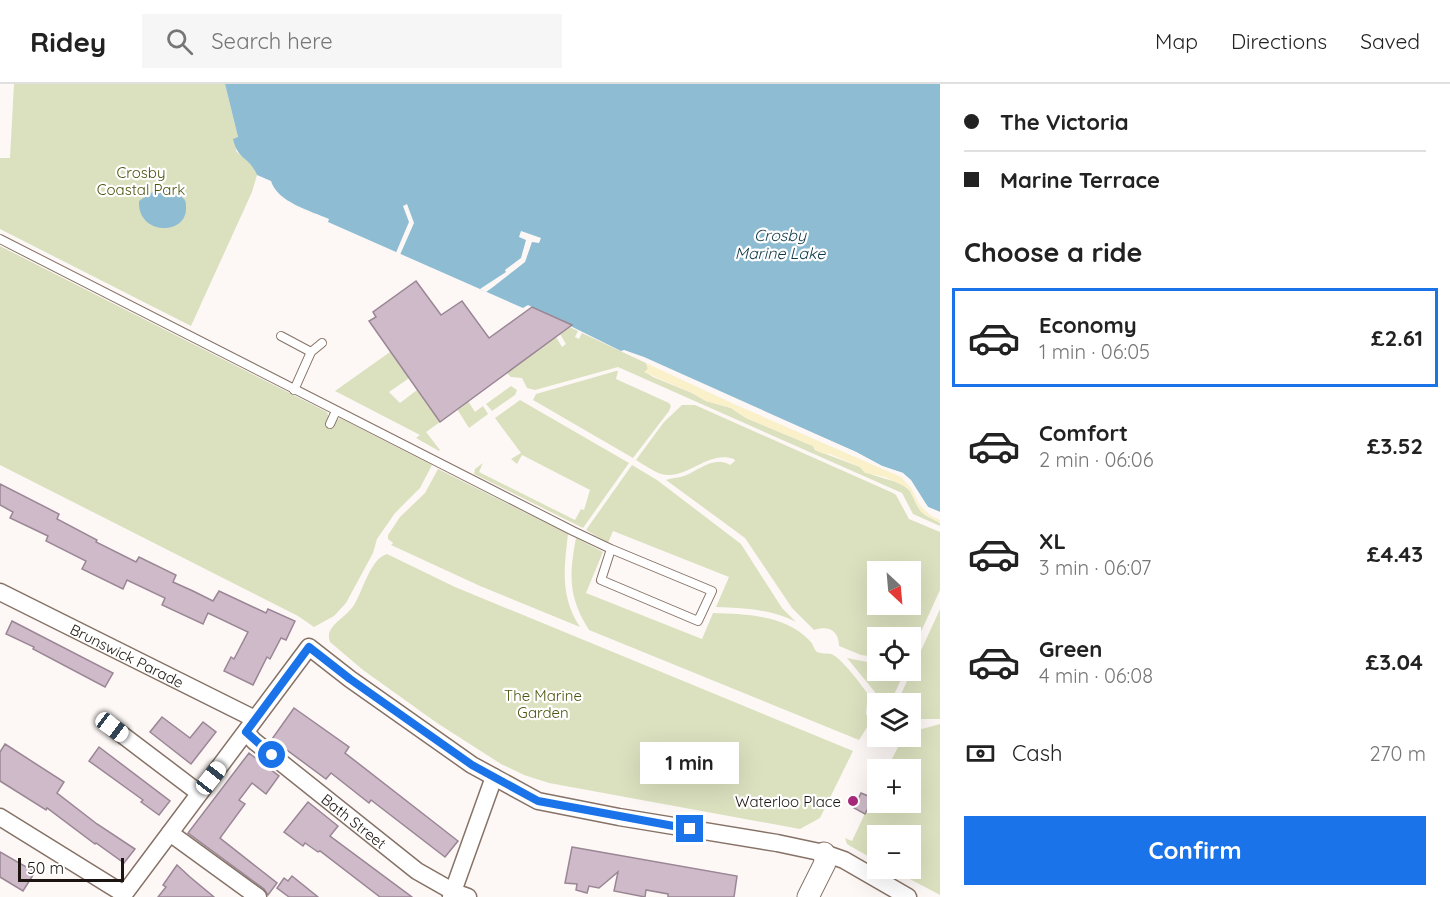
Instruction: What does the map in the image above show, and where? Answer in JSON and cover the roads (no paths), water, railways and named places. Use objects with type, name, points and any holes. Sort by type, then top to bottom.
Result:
[{"type":"street","name":"Brunswick Parade","points":[[0,592],[250,726]]},
{"type":"street","points":[[0,817],[123,896],[309,647],[350,679],[472,765],[538,801],[777,843],[824,854],[844,860],[908,897]]},
{"type":"street","name":"Bath Street","points":[[250,726],[254,741],[417,871],[458,895]]},
{"type":"street","points":[[112,727],[199,793]]},
{"type":"street","points":[[458,895],[494,777]]},
{"type":"street","points":[[170,833],[258,897]]},
{"type":"street","points":[[808,897],[825,863],[824,854]]},
{"type":"lane","points":[[0,240],[611,549],[712,591],[698,621],[601,580],[611,549]]},
{"type":"lane","points":[[281,336],[311,352]]},
{"type":"lane","points":[[294,390],[311,352],[322,343]]},
{"type":"lane","points":[[330,424],[336,411]]},
{"type":"water","name":"Crosby Marine Lake","points":[[225,84],[940,84],[940,512],[928,507],[903,473],[882,466],[856,452],[644,357],[621,351],[528,305],[523,308],[328,222],[329,219],[287,200],[274,188],[271,181],[257,175],[235,146],[233,139],[238,137]]},
{"type":"water","points":[[166,189],[183,198],[186,207],[184,217],[179,223],[162,228],[146,221],[139,201],[154,191]]},
{"type":"place","name":"Waterloo Place","points":[[853,801]]},
{"type":"park label","name":"Crosby Coastal Park","points":[[141,180]]},
{"type":"park label","name":"The Marine Garden","points":[[543,704]]}]
